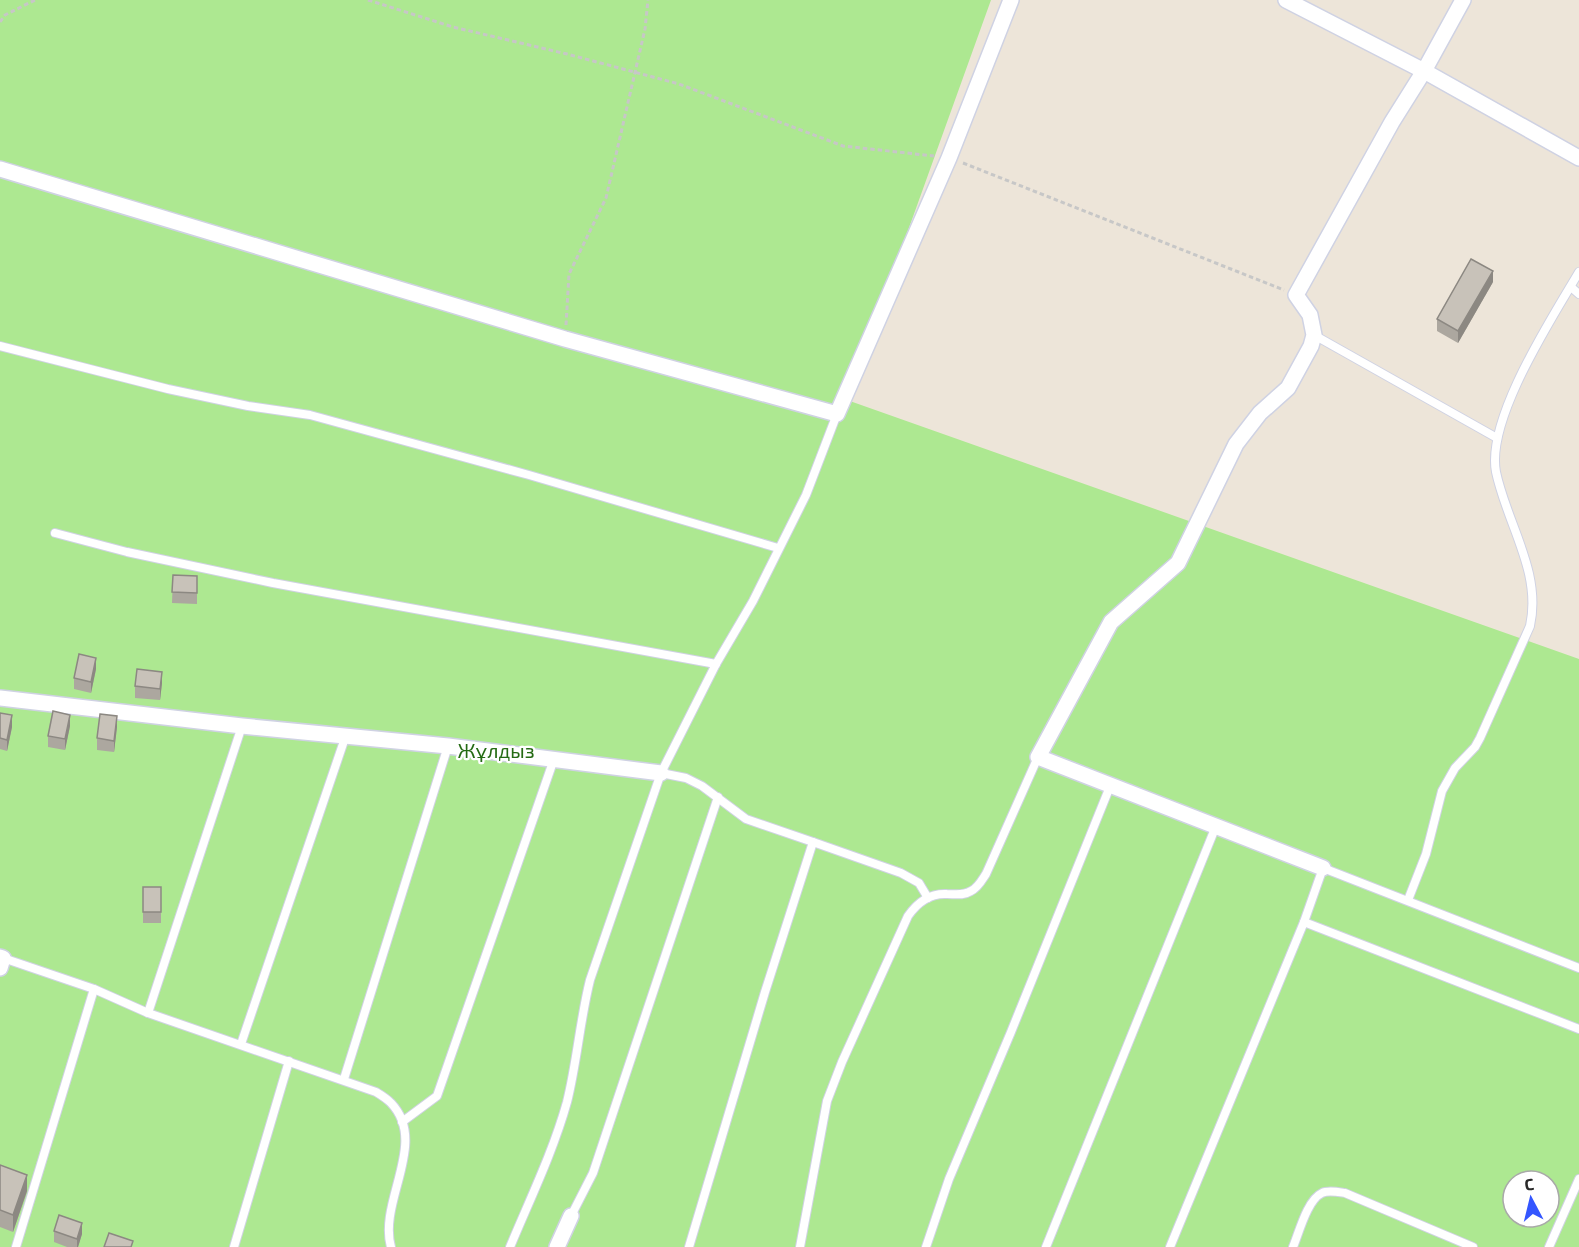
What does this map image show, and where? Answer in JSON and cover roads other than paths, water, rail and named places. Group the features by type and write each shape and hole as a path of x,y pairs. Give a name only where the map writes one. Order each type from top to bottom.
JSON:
{"street":[{"path":"0,169 565,339 837,414 949,158 1011,0"},
{"path":"1286,0 1425,71 1579,158"},
{"path":"1323,868 1038,757 1111,622 1178,563 1236,444 1260,413 1288,387 1311,346 1314,335 1310,315 1296,295 1392,122 1425,71 1463,0"},
{"path":"0,698 242,726 448,746 661,773"},
{"path":"557,1247 571,1216"}],"lane":[{"path":"1408,900 1426,854 1442,791 1455,768 1475,747 1480,738 1530,626 1533,611 1532,582 1496,471 1497,438 1520,377 1579,272"},
{"path":"1571,287 1579,294"},
{"path":"1314,335 1497,438"},
{"path":"0,346 168,389 248,406 310,415 708,526 778,548"},
{"path":"510,1247 538,1181 567,1101 582,1010 590,981 661,773 716,663 753,601 806,495 837,414"},
{"path":"55,533 127,552 273,583 716,663"},
{"path":"148,1013 242,726"},
{"path":"241,1044 346,735"},
{"path":"344,1079 448,746"},
{"path":"800,1247 827,1101 842,1062 908,916 916,905 928,898 944,893 959,895 971,892 980,883 1038,757"},
{"path":"402,1122 437,1096 554,759"},
{"path":"661,773 686,778 718,797 746,819 901,873 919,882 928,898"},
{"path":"926,1247 949,1179 1111,784"},
{"path":"571,1216 593,1173 718,797"},
{"path":"1046,1247 1216,826"},
{"path":"689,1247 765,992 813,842"},
{"path":"1170,1247 1304,922 1323,868 1579,968"},
{"path":"1304,922 1579,1029"},
{"path":"1,961 94,989 148,1013 344,1079 376,1092 392,1104 405,1131 405,1152 389,1217 388,1238 391,1247"},
{"path":"16,1247 94,989"},
{"path":"234,1247 289,1061"},
{"path":"1549,1247 1579,1179"},
{"path":"1293,1247 1313,1201 1322,1193 1334,1191 1345,1193 1473,1247"}],"park label":[{"name":"Жұлдыз","path":"496,751"}]}
